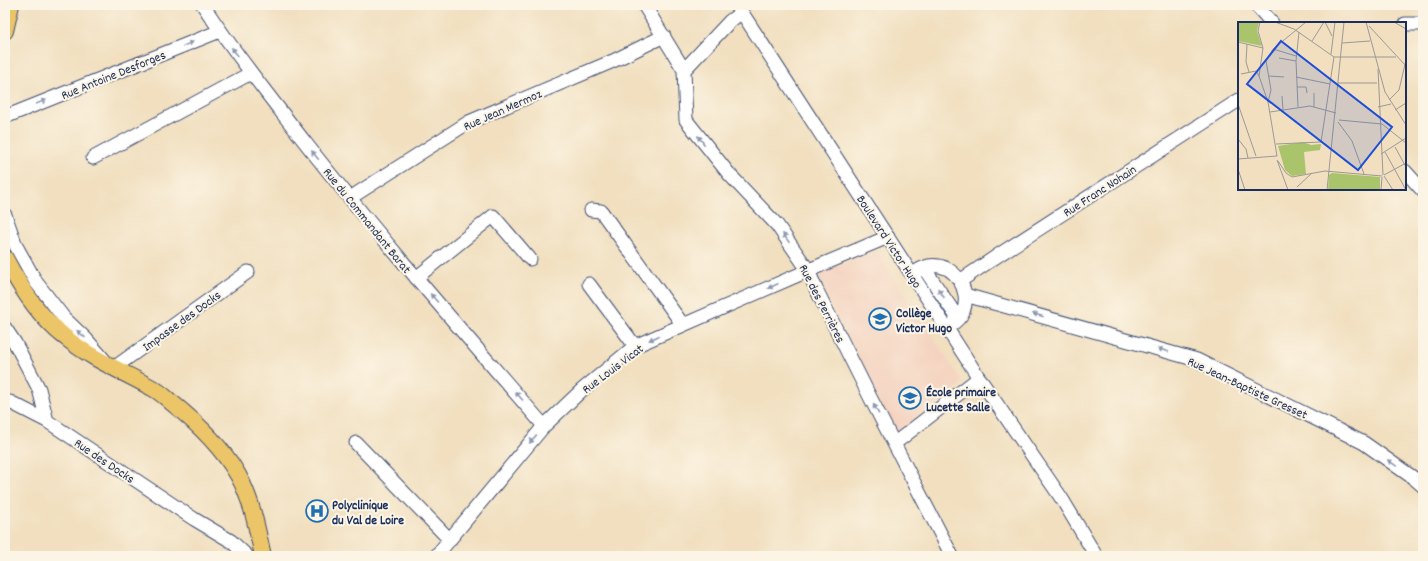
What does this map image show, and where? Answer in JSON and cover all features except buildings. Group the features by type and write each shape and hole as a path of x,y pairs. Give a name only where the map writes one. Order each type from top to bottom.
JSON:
{"main road":[{"path":"5,31 10,5"},
{"path":"5,259 26,292 56,330 80,348 156,390 200,427 226,457 239,475 252,505 263,556"}],"street":[{"name":"Rue du Commandant Barat","path":"204,5 220,31 251,73 350,198 416,278 544,426"},
{"name":"Rue des Perrières","path":"644,5 684,70 686,120 729,174 777,225 808,270 861,379 952,556"},
{"path":"1256,5 1271,22"},
{"path":"684,70 730,21 739,8"},
{"name":"Boulevard Victor Hugo","path":"739,8 912,274 952,324 978,378 1062,499 1096,556"},
{"path":"1406,24 1423,24"},
{"name":"Rue Antoine Desforges","path":"5,117 220,31"},
{"name":"Rue Jean Mermoz","path":"350,198 469,122 613,61 664,36"},
{"path":"93,158 251,73"},
{"name":"Rue Franc Nohain","path":"960,281 1013,245 1238,101"},
{"path":"1406,172 1423,191"},
{"path":"591,210 601,211 683,325"},
{"path":"5,216 16,246 36,282 64,318 111,366"},
{"path":"416,278 494,216 530,259"},
{"name":"Rue Louis Vicat","path":"436,556 544,426 582,390 635,346 808,270 888,237"},
{"path":"912,274 924,268 934,266 945,268 955,275 960,281 964,288 964,306 962,313 952,324"},
{"path":"924,268 955,314 952,324"},
{"name":"Impasse des Docks","path":"111,366 248,272"},
{"path":"589,284 635,346"},
{"name":"Rue Jean-Baptiste Gresset","path":"965,295 1196,360 1364,443 1423,486"},
{"path":"5,328 15,343 39,389 47,421"},
{"path":"895,443 978,378"},
{"name":"Rue des Docks","path":"5,401 10,402 47,421 194,519 231,541 246,556"},
{"path":"356,443 450,540"}],"shaded area":[{"name":"Collège Victor Hugo","path":"876,250 963,383 895,433 819,280 821,273 862,256 864,258"}],"place":[{"name":"Collège Victor Hugo","path":"880,319"},
{"name":"École primaire Lucette Salle","path":"910,398"},
{"name":"Polyclinique du Val de Loire","path":"317,511"}]}
